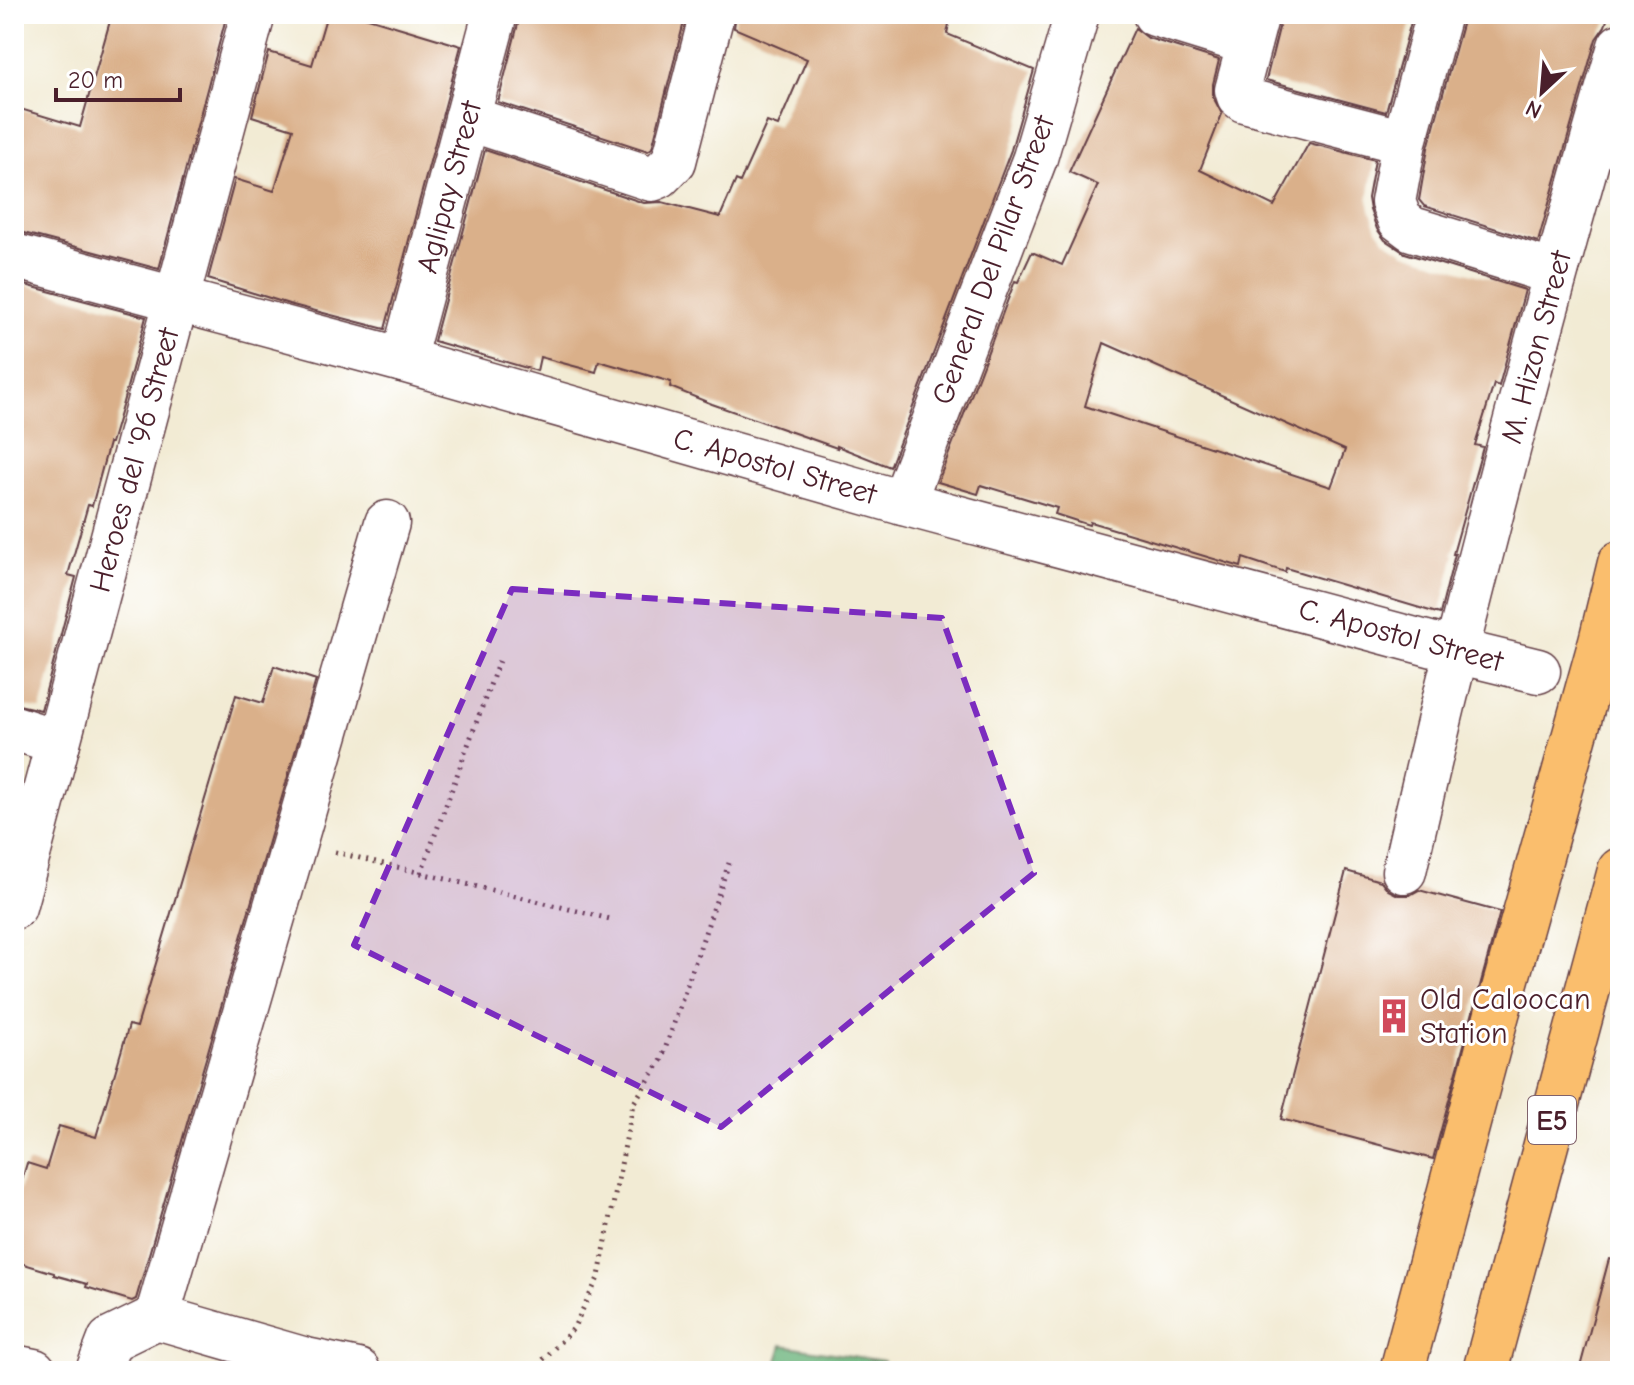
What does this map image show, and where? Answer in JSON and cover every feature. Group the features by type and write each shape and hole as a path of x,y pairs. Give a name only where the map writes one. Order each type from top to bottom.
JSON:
{"highway":[{"path":"1601,641 1620,529"},
{"path":"1402,1371 1620,563"},
{"name":"E5","path":"1485,1371 1620,870"}],"street":[{"name":"Heroes del '96 Street","path":"14,907 253,14"},
{"name":"Aglipay Street","path":"403,360 495,14"},
{"path":"467,118 652,179 674,161 712,14"},
{"name":"General Del Pilar Street","path":"903,503 1035,158 1077,14"},
{"path":"1155,14 1253,28 1237,90 1244,100 1404,142"},
{"path":"1439,14 1404,142 1393,202 1400,220 1412,229 1555,273"},
{"name":"M. Hizon Street","path":"1404,871 1456,651 1555,273 1620,46"},
{"name":"C. Apostol Street","path":"14,256 403,360 903,503 1538,671"},
{"path":"157,1317 387,523"},
{"path":"14,728 58,742"},
{"path":"98,1371 110,1340 157,1317 306,1360 358,1371"},
{"path":"14,1367 34,1371"}],"path":[{"path":"421,873 500,658"},
{"path":"295,842 614,920"},
{"path":"532,1371 573,1329 599,1276 633,1104 661,1061 729,863"}],"highlighted area":[{"path":"512,589 942,618 1034,873 721,1127 354,945"}],"green space":[{"path":"782,1345 884,1361 882,1371 774,1371"}],"building":[{"path":"112,14 227,14 159,269 14,232 14,107 80,127"},
{"path":"327,14 355,14 461,46 385,329 208,279 235,179 274,191 293,129 252,116 269,52 312,65"},
{"path":"519,14 686,14 652,148 648,151 498,102"},
{"path":"736,14 951,14 947,34 1034,70 1011,150 890,467 712,404 670,387 671,382 599,361 596,372 540,357 537,371 434,341 485,150 644,203 662,202 720,217 736,180 740,182 767,122 778,126 807,59 734,28"},
{"path":"1281,14 1413,15 1386,112 1266,80"},
{"path":"1463,14 1609,14 1596,39 1538,242 1424,206 1419,200 1428,148"},
{"path":"1135,28 1148,38 1219,60 1213,97 1222,114 1200,170 1274,206 1309,143 1375,160 1368,198 1377,229 1385,240 1405,253 1525,290 1499,386 1494,384 1475,445 1483,447 1440,614 1286,568 1285,572 1243,558 1241,567 1090,522 1089,525 1055,514 1057,508 981,485 978,494 938,482 1015,281 1018,282 1032,252 1062,265 1098,185 1069,172","holes":["1104,343 1345,450 1331,487 1085,406"]},
{"path":"14,282 146,317 92,506 88,505 68,575 76,577 41,710 14,704"},
{"path":"274,666 316,680 136,1299 132,1301 14,1261 14,1207 27,1163 46,1169 59,1126 96,1137 129,1025 137,1027 236,695 263,703"},
{"name":"Old Caloocan Station","path":"1346,871 1381,881 1388,890 1398,895 1410,895 1419,890 1500,912 1433,1159 1281,1119"},
{"path":"1609,1259 1620,1261 1620,1371 1579,1371"}],"place":[{"name":"Old Caloocan Station","path":"1394,1016"}]}
